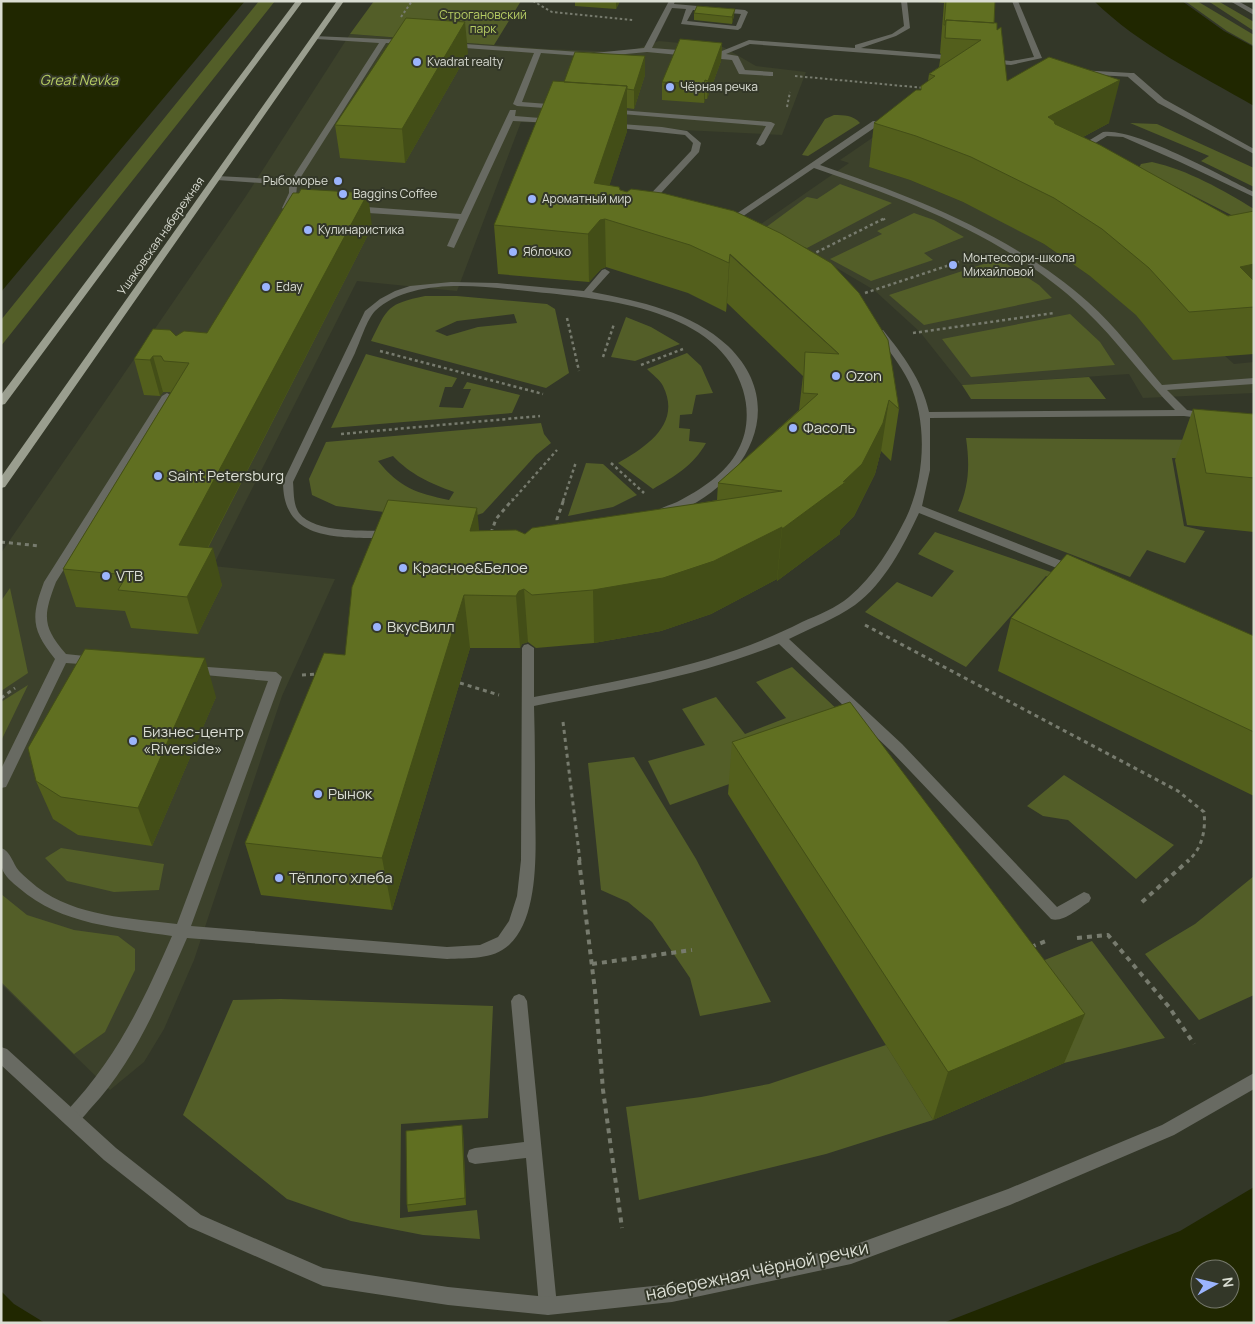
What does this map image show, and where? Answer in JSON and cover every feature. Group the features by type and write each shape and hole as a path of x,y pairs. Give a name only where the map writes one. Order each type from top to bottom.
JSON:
{"main road":[{"name":"Ушаковская набережная","path":"1,402 300,1"},
{"name":"Ушаковская набережная","path":"1,485 341,1"}],"street":[{"path":"849,50 894,36 908,27 904,1"},
{"path":"982,60 1010,62 1041,59 1015,1"},
{"path":"1233,1 1254,13"},
{"path":"647,50 671,3 692,8 745,12 738,28 684,23 692,8"},
{"path":"316,37 412,43"},
{"path":"290,208 293,183 384,41"},
{"path":"718,56 749,42 963,59"},
{"path":"440,45 594,55 647,50 718,56 735,58 742,72 770,74"},
{"path":"451,246 517,104 538,51"},
{"path":"1075,71 1131,75 1161,102 1254,152"},
{"path":"517,104 571,108"},
{"path":"599,110 771,124 760,144"},
{"path":"510,118 565,122"},
{"path":"719,229 876,122 901,128"},
{"path":"602,125 662,129 686,133 698,143 695,152 639,210"},
{"path":"1080,151 1106,134 1124,135 1184,160 1254,195"},
{"path":"813,165 920,202 960,221 1045,272 1085,304 1118,338 1158,388 1184,413"},
{"path":"217,178 293,183"},
{"path":"347,209 464,217"},
{"path":"586,294 605,272"},
{"path":"403,536 328,530 311,525 298,517 288,500 288,482 370,311 388,297 409,289 439,286 462,285 586,294 624,301 672,315 712,337 742,368 753,402 750,436 733,466 703,493 652,516"},
{"path":"528,703 653,680 712,664 782,640 853,600 890,556 917,508 924,485 926,415 919,390 901,359 874,325"},
{"path":"1158,388 1254,381"},
{"path":"110,662 62,658 43,636 39,611 50,582 167,396"},
{"path":"926,415 1184,413 1219,418"},
{"path":"917,508 1081,573"},
{"path":"782,640 897,748 1056,914 1084,898"},
{"path":"1,854 16,876 45,900 82,916 182,931 447,953 482,950 503,941 516,924 524,896 528,860 528,648"},
{"path":"1,783 62,658"},
{"path":"72,1118 96,1094 124,1054 182,931 276,677 178,668"},
{"path":"519,1001 548,1306"},
{"name":"набережная Чёрной речки","path":"1,1054 110,1154 195,1222 323,1277 448,1296 548,1306 672,1294 851,1255 1010,1197 1168,1130 1254,1080"},
{"path":"475,1156 533,1149"}],"path":[{"path":"533,1 552,12 661,22"},
{"path":"794,76 928,88"},
{"path":"805,258 892,215"},
{"path":"872,299 865,293 976,256"},
{"path":"913,333 1063,312"},
{"path":"567,316 580,371"},
{"path":"603,357 616,316"},
{"path":"906,327 918,340"},
{"path":"641,365 683,349"},
{"path":"378,350 544,394"},
{"path":"338,434 540,416"},
{"path":"489,541 496,519 557,450"},
{"path":"558,536 557,518 576,462"},
{"path":"611,463 649,498"},
{"path":"1,542 70,549"},
{"path":"862,623 1178,791 1204,812 1206,830 1194,856 1142,902"},
{"path":"276,677 321,674"},
{"path":"562,713 592,964 603,1090 622,1228"},
{"path":"1071,939 1108,935 1169,1007 1194,1044"},
{"path":"1024,951 1044,941 1053,940"},
{"path":"592,964 692,950"}],"shaded area":[{"path":"350,34 547,49 628,52 659,41 723,47 756,66 806,72 782,135 521,122 457,291 357,281 213,566 335,579 282,696 194,960 164,1029 144,1062 110,1090 1,984 1,553 246,196"},
{"name":"Монтессори-школа Михайловой","path":"875,136 869,167 910,180 963,202 1007,224 1044,244 1090,276 1225,356 1234,364 1254,362 1254,393 1143,398 1129,374 962,385 920,332 874,290 813,254 751,231 849,163 840,160"}],"green space":[{"path":"259,1 275,1 1,346 1,320"},
{"name":"Строгановский парк","path":"374,1 521,1 494,45 350,34"},
{"path":"1185,1 1197,1 1254,35 1254,46 1227,31"},
{"path":"1208,1 1218,1 1254,22 1254,31"},
{"path":"834,115 845,115 860,123 808,156 802,155 825,119"},
{"path":"1130,123 1157,124 1254,168 1254,187 1201,161 1209,156"},
{"path":"1152,162 1192,175 1230,195 1254,209 1254,220 1239,219 1139,168 1141,164"},
{"path":"840,184 892,203 807,248 761,231 807,197 817,199"},
{"path":"914,213 934,220 964,237 924,253 933,260 871,281 830,259 882,234 877,231"},
{"path":"999,259 1039,285 1052,298 924,325 889,295"},
{"path":"425,296 457,296 547,304 555,309 569,373 546,388 371,341 381,321 390,309 403,302","holes":["514,314 517,323 478,327 447,336 435,331 457,321"]},
{"path":"1070,314 1100,342 1115,365 971,377 942,339"},
{"path":"626,317 651,327 680,344 635,361 611,357"},
{"path":"687,353 701,366 713,393 696,395 692,414 680,415 679,428 690,429 689,441 706,443 689,464 676,475 653,489 618,463 650,442 664,423 668,412 668,400 663,386 647,369"},
{"path":"366,354 457,378 452,387 445,387 439,407 463,408 471,389 463,389 467,382 520,395 512,413 331,428"},
{"path":"1089,377 1106,399 971,399 962,385"},
{"path":"541,423 544,434 551,443 536,455 483,513 466,519 448,520 336,506 312,495 309,479 326,442","holes":["393,456 421,478 454,492 449,500 427,495 409,488 394,478 378,461"]},
{"path":"966,438 1225,440 1230,461 1172,458 1184,526 1205,531 1185,563 1147,550 1130,577 958,511 968,476"},
{"path":"586,463 603,464 637,495 613,507 568,516"},
{"path":"935,532 1080,582 1074,592 1046,576 966,667 865,612 897,582 932,597 954,571 918,554"},
{"path":"10,588 28,673 1,691 1,601"},
{"path":"792,667 873,743 837,746 670,805 648,761 705,745 682,709 716,697 745,734 786,718 756,682"},
{"path":"28,685 1,741 1,702"},
{"path":"634,757 696,859 771,1002 700,1016 690,978 652,922 628,902 601,890 588,763"},
{"path":"1064,775 1174,845 1136,879 1068,820 1043,816 1027,806"},
{"path":"61,848 164,864 159,890 114,892 67,881 45,858"},
{"path":"1254,876 1254,995 1199,1020 1145,954 1195,924"},
{"path":"1,894 27,915 74,930 118,936 135,949 135,970 105,1032 74,1054 1,982"},
{"path":"1092,941 1165,1038 1064,1063 1002,977"},
{"path":"281,999 493,1006 488,1118 401,1124 400,1218 477,1210 480,1239 423,1235 351,1221 287,1199 183,1115 233,1000"},
{"path":"886,1045 933,1120 826,1154 639,1200 626,1107 701,1097 769,1084"}],"water":[{"name":"Great Nevka","path":"1,1 245,1 1,292"},
{"path":"1094,1 1182,1 1224,31 1254,47 1254,106 1150,46"},
{"path":"1254,1187 1254,1323 943,1323 1180,1231"},
{"path":"1,1291 14,1304 45,1323 1,1323"}],"building":[{"path":"946,1 995,1 994,23 946,20 944,25"},
{"path":"697,6 735,9 732,17 694,13"},
{"path":"406,18 465,22 402,129 335,125"},
{"path":"946,20 997,23 997,30 1001,27 1007,81 1049,57 1120,80 1048,117 1055,124 1100,145 1228,216 1254,211 1254,264 1240,267 1254,281 1254,307 1189,312 1149,268 1102,229 1054,198 971,157 916,136 874,123 916,90 921,90 921,86 935,76 929,74 981,40 945,38"},
{"path":"680,39 722,43 708,81 705,80 704,84 662,82"},
{"path":"575,52 645,56 634,90 627,89 627,86 564,82"},
{"path":"553,81 627,86 594,183 619,187 620,190 627,192 631,189 662,193 734,211 780,233 831,263 859,293 888,340 899,409 889,400 883,423 862,464 843,482 847,481 782,529 782,527 714,561 663,578 593,590 532,595 524,589 519,591 516,596 464,595 382,858 245,843 324,653 345,655 352,587 388,500 477,508 470,531 516,530 525,534 532,528 782,491 718,483 818,394 803,393 805,352 839,354 730,254 729,263 690,245 605,219 600,220 588,234 494,225"},
{"path":"301,189 368,193 179,545 213,548 187,597 118,590 127,575 63,569 189,363 164,361 161,356 153,356 150,360 134,359 153,329 170,330 176,336 184,331 207,333 293,193 299,193"},
{"path":"1193,409 1254,414 1254,478 1206,473"},
{"path":"1067,554 1254,636 1254,732 1011,618"},
{"path":"85,649 205,658 138,808 61,797 36,781 28,748"},
{"path":"850,702 1085,1014 948,1072 732,742"},
{"path":"462,1125 465,1198 407,1205 406,1131"}],"place":[{"name":"Kvadrat realty","path":"417,62"},
{"name":"Чёрная речка","path":"670,87"},
{"name":"Рыбоморье","path":"338,181"},
{"name":"Baggins Coffee","path":"343,194"},
{"name":"Ароматный мир","path":"532,199"},
{"name":"Кулинаристика","path":"308,230"},
{"name":"Яблочко","path":"513,252"},
{"name":"Монтессори-школа Михайловой","path":"953,265"},
{"name":"Eday","path":"266,287"},
{"name":"Ozon","path":"836,376"},
{"name":"Фасоль","path":"793,428"},
{"name":"Saint Petersburg","path":"158,476"},
{"name":"Красное&Белое","path":"403,568"},
{"name":"VTB","path":"106,576"},
{"name":"ВкусВилл","path":"377,627"},
{"name":"Бизнес-центр «Riverside»","path":"133,741"},
{"name":"Рынок","path":"318,794"},
{"name":"Тёплого хлеба","path":"279,878"}]}
